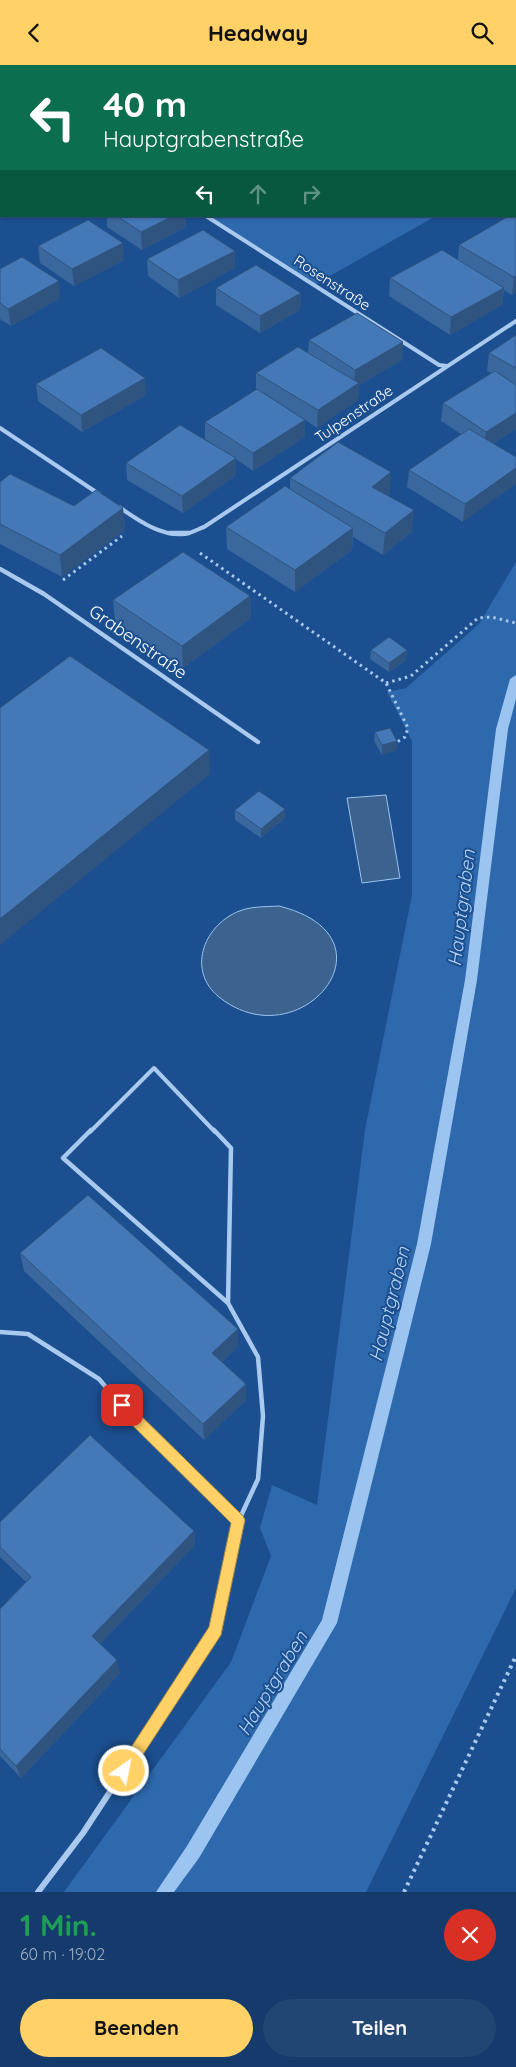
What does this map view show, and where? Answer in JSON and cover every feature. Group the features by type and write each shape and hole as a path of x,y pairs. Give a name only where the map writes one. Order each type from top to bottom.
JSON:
{"street":[{"name":"Rosenstraße","path":"208,217 440,365 447,366"},
{"name":"Tulpenstraße","path":"173,534 187,534 204,527 516,321"},
{"path":"0,428 107,500"},
{"path":"116,505 140,522 173,534"},
{"name":"Grabenstraße","path":"1,571 44,594 258,742"},
{"path":"38,1892 84,1833 216,1630 239,1520 122,1405"}],"lane":[{"path":"228,1303 231,1148 154,1068 63,1159 228,1303 258,1357 263,1416 258,1479 239,1520"},
{"path":"0,1332 28,1334 99,1379 122,1405"}],"path":[{"path":"44,594 140,522"},
{"path":"173,534 386,683 408,728 405,737 397,742"},
{"path":"386,683 411,676 478,618 485,617 516,623"},
{"path":"404,1892 516,1656"}],"shaded area":[{"path":"208,217 434,217 314,285"},
{"path":"516,562 516,1588 366,1892 64,1892 231,1662 271,1556 260,1528 272,1485 317,1505 365,1130 412,895 412,741 387,692 406,688 479,624"},
{"path":"386,795 400,878 362,883 347,798"},
{"path":"279,906 315,921 333,942 336,966 326,988 306,1005 280,1015 250,1013 219,997 209,986 204,975 202,963 203,950 215,928 237,912 258,907"}],"building":[{"path":"118,217 171,217 141,232"},
{"path":"507,217 516,217 516,276 514,277 459,245"},
{"path":"88,220 123,243 72,269 38,246"},
{"path":"203,230 235,251 178,280 147,259"},
{"path":"442,250 504,288 451,317 390,278"},
{"path":"22,257 59,281 8,309 0,303 0,269"},
{"path":"256,265 301,293 260,316 216,288"},
{"path":"357,313 403,342 355,370 309,340"},
{"path":"516,335 516,368 489,353"},
{"path":"298,347 359,383 318,410 256,373"},
{"path":"101,348 145,378 81,415 36,384"},
{"path":"495,371 516,385 516,413 486,432 443,403"},
{"path":"257,389 305,420 253,453 205,422"},
{"path":"180,425 236,458 182,496 126,463"},
{"path":"469,429 516,457 516,468 465,504 409,470"},
{"path":"338,442 391,472 372,487 414,510 385,533 290,478"},
{"path":"10,474 74,506 96,490 123,508 60,555 0,524 0,482"},
{"path":"285,486 353,528 295,570 226,527"},
{"path":"183,552 250,596 182,646 113,600"},
{"path":"389,637 407,650 389,663 371,650"},
{"path":"70,656 209,750 0,919 0,708"},
{"path":"390,728 397,741 382,745 375,732"},
{"path":"259,791 285,809 261,829 235,810"},
{"path":"88,1195 238,1329 212,1353 246,1384 203,1424 20,1253"},
{"path":"90,1435 194,1531 92,1636 117,1660 16,1766 0,1749 0,1609 31,1577 0,1547 0,1522"}],"waterway":[{"name":"Hauptgraben","path":"164,1892 193,1852 329,1623 424,1244 471,980 502,729 516,679"}],"route":[{"path":"122,1405 239,1520 216,1630 124,1771"}]}
